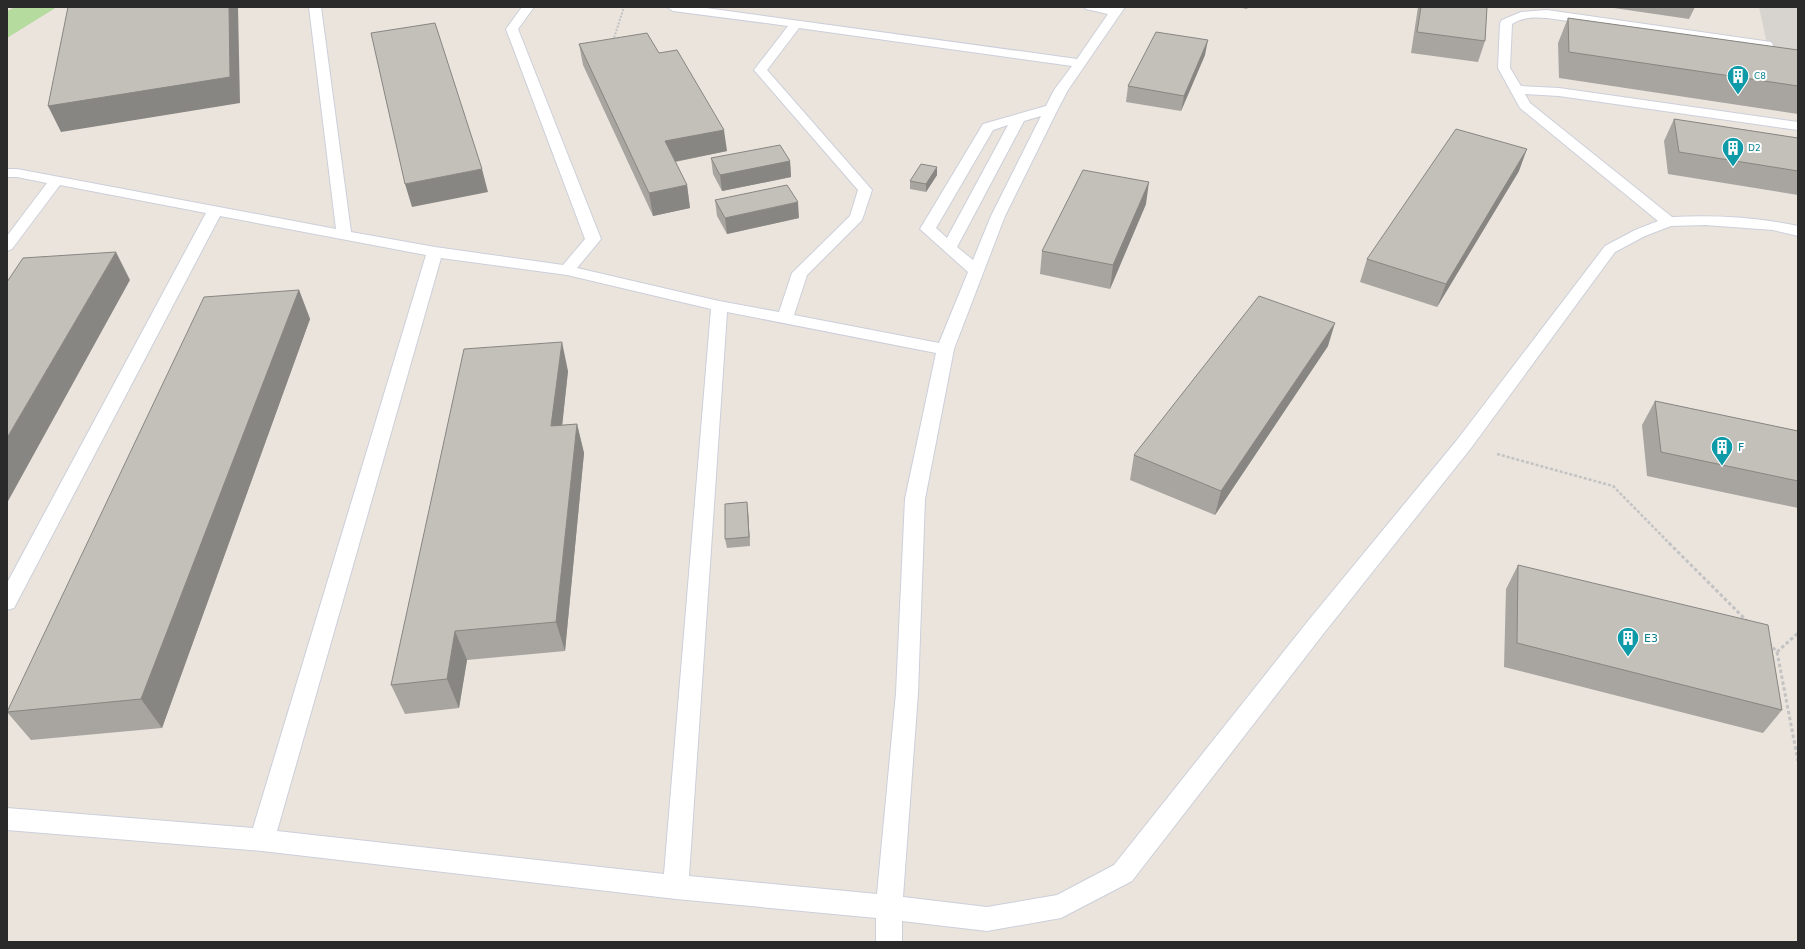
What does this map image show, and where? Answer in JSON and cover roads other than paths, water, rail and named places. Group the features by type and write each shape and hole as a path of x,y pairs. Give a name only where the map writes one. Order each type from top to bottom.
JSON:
{"lane":[{"path":"315,7 344,235"},
{"path":"528,7 512,29 593,239 567,270"},
{"path":"673,7 1080,63"},
{"path":"1090,7 1117,9"},
{"path":"889,942 889,907 907,693 915,499 945,349 998,216 1051,109 1061,90 1117,9"},
{"path":"1669,222 1525,105 1504,68 1506,23 1515,16 1525,13 1547,14 1767,45"},
{"path":"785,318 800,273 856,217 865,190 760,70 796,24"},
{"path":"1516,90 1559,92 1798,126"},
{"path":"976,271 928,229 988,127 1051,109"},
{"path":"949,248 1018,118"},
{"path":"7,173 17,173 435,252 567,270 719,306 945,349"},
{"path":"7,246 56,181"},
{"path":"7,602 215,211"},
{"path":"7,819 262,840 676,887 889,907 987,919 1061,906 1123,873 1316,627 1464,444 1610,249 1640,233 1669,222 1705,220 1773,225 1798,230"},
{"path":"262,840 435,252"},
{"path":"676,887 719,306"}],"place":[{"name":"C8","path":"1738,96"},
{"name":"D2","path":"1733,168"},
{"name":"F","path":"1722,466"},
{"name":"E3","path":"1628,658"}]}
